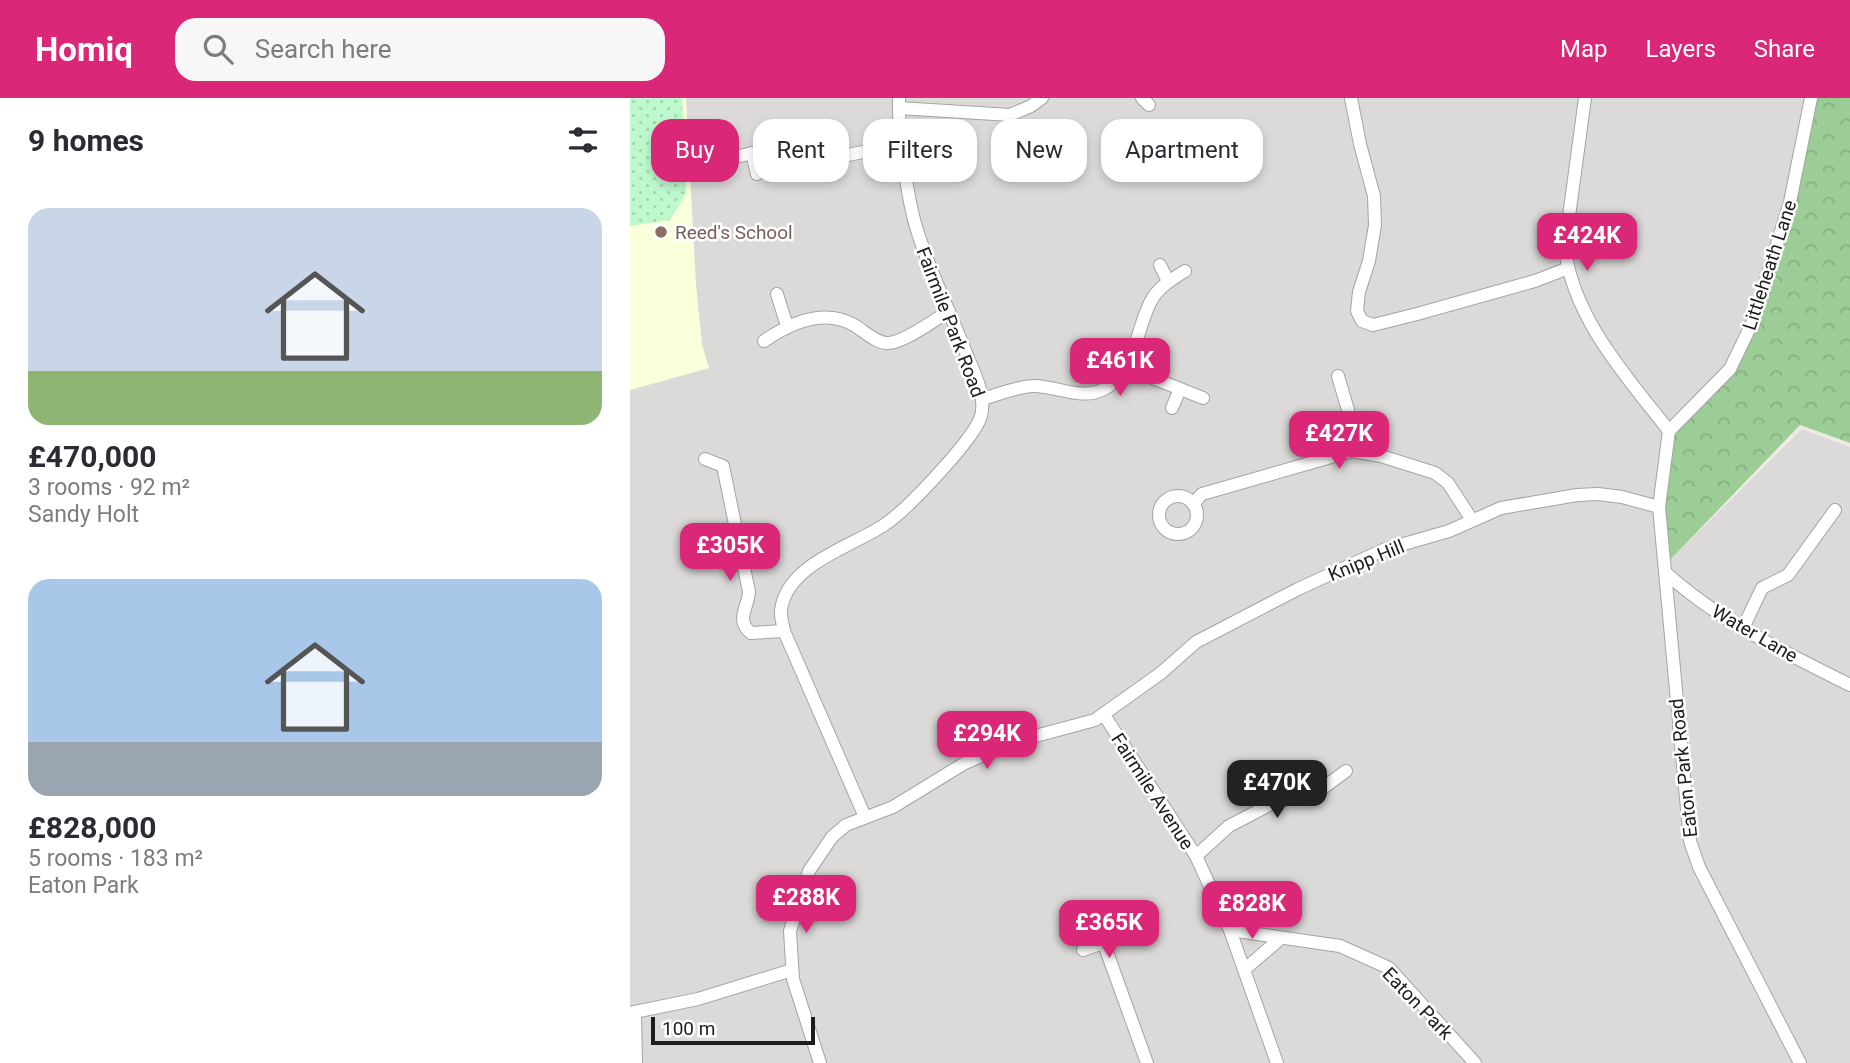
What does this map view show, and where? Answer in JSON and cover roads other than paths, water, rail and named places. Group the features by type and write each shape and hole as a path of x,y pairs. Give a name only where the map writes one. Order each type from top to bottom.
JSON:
{"street":[{"path":"899,103 1010,115 1042,98"},
{"path":"1351,98 1374,196 1375,225 1357,311 1362,321 1373,325 1417,314 1535,281 1566,269"},
{"path":"1585,98 1564,246 1566,269 1605,349 1669,430 1659,508 1665,573"},
{"name":"Littleheath Lane","path":"1669,430 1730,369 1754,319 1790,202 1811,98"},
{"path":"739,156 788,145 801,146 825,156 838,157 863,152"},
{"path":"752,153 753,157"},
{"name":"Fairmile Park Road","path":"865,817 784,631 780,612 785,595 794,581 819,561 885,525 919,494 978,424 983,410 975,376 928,263 916,226 909,182"},
{"path":"1160,265 1168,281"},
{"path":"982,400 1032,386 1085,394 1102,390 1120,377 1150,301 1168,281 1185,271"},
{"path":"777,294 787,326"},
{"path":"764,341 787,326 805,320 831,317 851,323 878,341 888,344 950,312"},
{"path":"1125,367 1203,398"},
{"path":"1338,376 1348,410 1352,451"},
{"path":"1172,408 1180,389"},
{"path":"1193,504 1202,494 1352,451 1381,456 1435,473 1448,483 1472,520"},
{"path":"705,458 723,466 749,592 743,621 751,633 784,631"},
{"name":"Knipp Hill","path":"820,1063 792,970 790,931 809,871 832,837 846,825 893,807 965,763 1001,747 1104,715 1161,673 1196,642 1383,550 1449,531 1501,509 1577,495 1622,497 1659,508"},
{"path":"1743,628 1762,588 1788,575 1835,510"},
{"name":"Water Lane","path":"1665,573 1689,594 1743,628 1850,685"},
{"name":"Eaton Park Road","path":"1665,573 1690,841 1699,867 1800,1063"},
{"name":"Fairmile Avenue","path":"1104,715 1196,856 1230,930 1278,1063"},
{"path":"1196,856 1229,826 1273,803 1322,788 1346,771"},
{"name":"Eaton Park","path":"1230,930 1340,946 1389,968 1475,1063"},
{"path":"1083,950 1123,936"},
{"path":"1245,969 1281,937"},
{"path":"1104,944 1147,1063"},
{"path":"636,1063 632,1013 698,999 792,970"}],"place":[{"name":"Reed's School","path":"661,232"}]}
